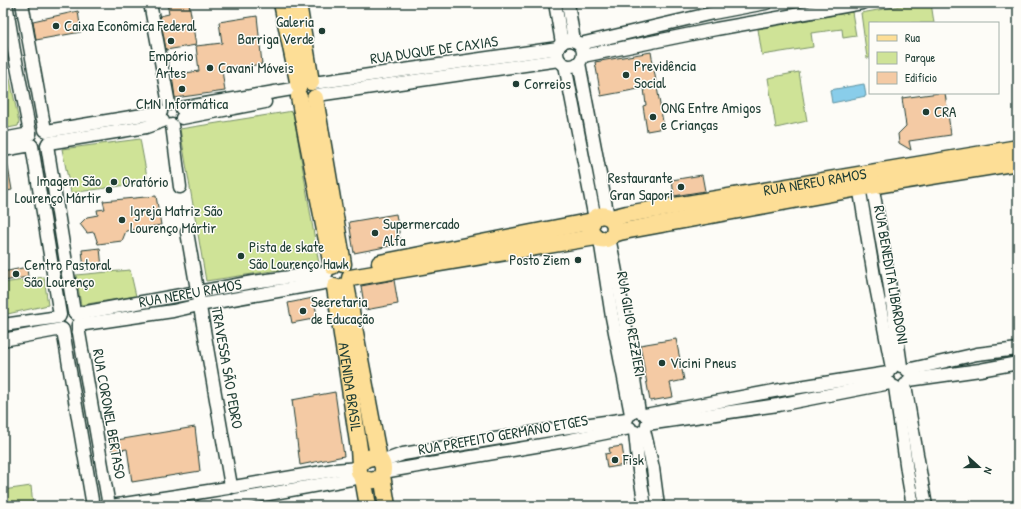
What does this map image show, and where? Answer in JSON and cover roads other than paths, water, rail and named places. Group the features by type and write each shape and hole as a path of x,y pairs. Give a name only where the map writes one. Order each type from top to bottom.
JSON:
{"main road":[{"name":"AVENIDA BRASIL","path":"282,3 306,90"},
{"name":"AVENIDA BRASIL","path":"298,3 306,90 339,275 381,467 387,506"},
{"name":"RUA NEREU RAMOS","path":"339,275 604,237 629,230 1018,148"},
{"name":"RUA NEREU RAMOS","path":"339,275 627,214 865,181 1018,162"},
{"path":"602,219 614,222 615,226 604,237 593,234 591,230 591,225 602,219"},
{"name":"AVENIDA BRASIL","path":"339,275 361,472 368,506"},
{"path":"369,457 372,457 381,467 378,479 373,481 368,481 361,472 363,461 369,457"}],"street":[{"name":"RUA CORONEL BERTASO","path":"6,3 31,139 93,506"},
{"name":"RUA CORONEL BERTASO","path":"22,3 47,137 93,418 110,506"},
{"path":"150,3 171,115 180,187"},
{"path":"555,3 570,53 602,219"},
{"path":"568,3 570,53"},
{"name":"RUA DUQUE DE CAXIAS","path":"570,53 713,13 766,3"},
{"name":"RUA DUQUE DE CAXIAS","path":"47,137 306,90 570,53 716,29 807,8 862,3"},
{"path":"713,13 716,29"},
{"path":"37,128 40,128 47,137 42,148 40,149 34,148 31,139 32,131 37,128"},
{"path":"3,139 31,139"},
{"path":"3,150 31,139"},
{"name":"RUA BENEDITA LIBARDONI","path":"865,181 889,281 907,471 914,506"},
{"name":"RUA BENEDITA LIBARDONI","path":"865,181 875,282 920,469 926,506"},
{"name":"TRAVESSA SÃO PEDRO","path":"187,232 231,487 239,490 240,492 238,498 234,502"},
{"name":"RUA GILIO REZZIERI","path":"604,237 612,317 637,422 652,468 658,506"},
{"name":"RUA NEREU RAMOS","path":"77,320 197,291 253,282 339,275"},
{"name":"RUA NEREU RAMOS","path":"77,320 173,311 254,296 339,275"},
{"path":"875,282 889,281"},
{"path":"253,282 254,296"},
{"path":"3,325 61,323 70,332 76,329 77,320 68,311 65,312 61,323"},
{"path":"3,340 61,323"},
{"name":"RUA PREFEITO GERMANO ETGES","path":"381,467 403,454 562,428 637,422 778,406 898,377 976,354 1018,349"},
{"path":"976,354 980,370"},
{"name":"RUA PREFEITO GERMANO ETGES","path":"381,467 565,441 637,422 774,390 980,370 1018,363"},
{"path":"774,390 778,406"},
{"path":"78,420 93,418"},
{"name":"RUA GILIO REZZIERI","path":"637,422 639,471 646,506"},
{"path":"562,428 565,441"},
{"path":"639,471 652,468"},
{"path":"110,506 334,470 361,472"},
{"path":"202,506 234,502 361,472"}],"water":[{"path":"864,84 866,96 832,103 830,90"}],"place":[{"name":"Caixa Econômica Federal","path":"56,26"},
{"name":"Galeria Barriga Verde","path":"322,31"},
{"name":"Empório Artes","path":"171,41"},
{"name":"Cavani Móveis","path":"210,68"},
{"name":"Previdência Social","path":"626,75"},
{"name":"Correios","path":"516,84"},
{"name":"CMN Informática","path":"182,89"},
{"name":"CRA","path":"926,112"},
{"name":"ONG Entre Amigos e Crianças","path":"653,117"},
{"name":"Oratório","path":"114,182"},
{"name":"Restaurante Gran Sapori","path":"681,187"},
{"name":"Imagem São Lourenço Mártir","path":"109,190"},
{"name":"Igreja Matriz São Lourenço Mártir","path":"122,220"},
{"name":"Supermercado Alfa","path":"375,233"},
{"name":"Pista de skate São Lourenço Hawk","path":"241,256"},
{"name":"Posto Ziem","path":"578,260"},
{"name":"Centro Pastoral São Lourenço","path":"16,274"},
{"name":"Secretaria de Educação","path":"303,311"},
{"name":"Vicini Pneus","path":"662,363"},
{"name":"Fisk","path":"615,460"}]}
